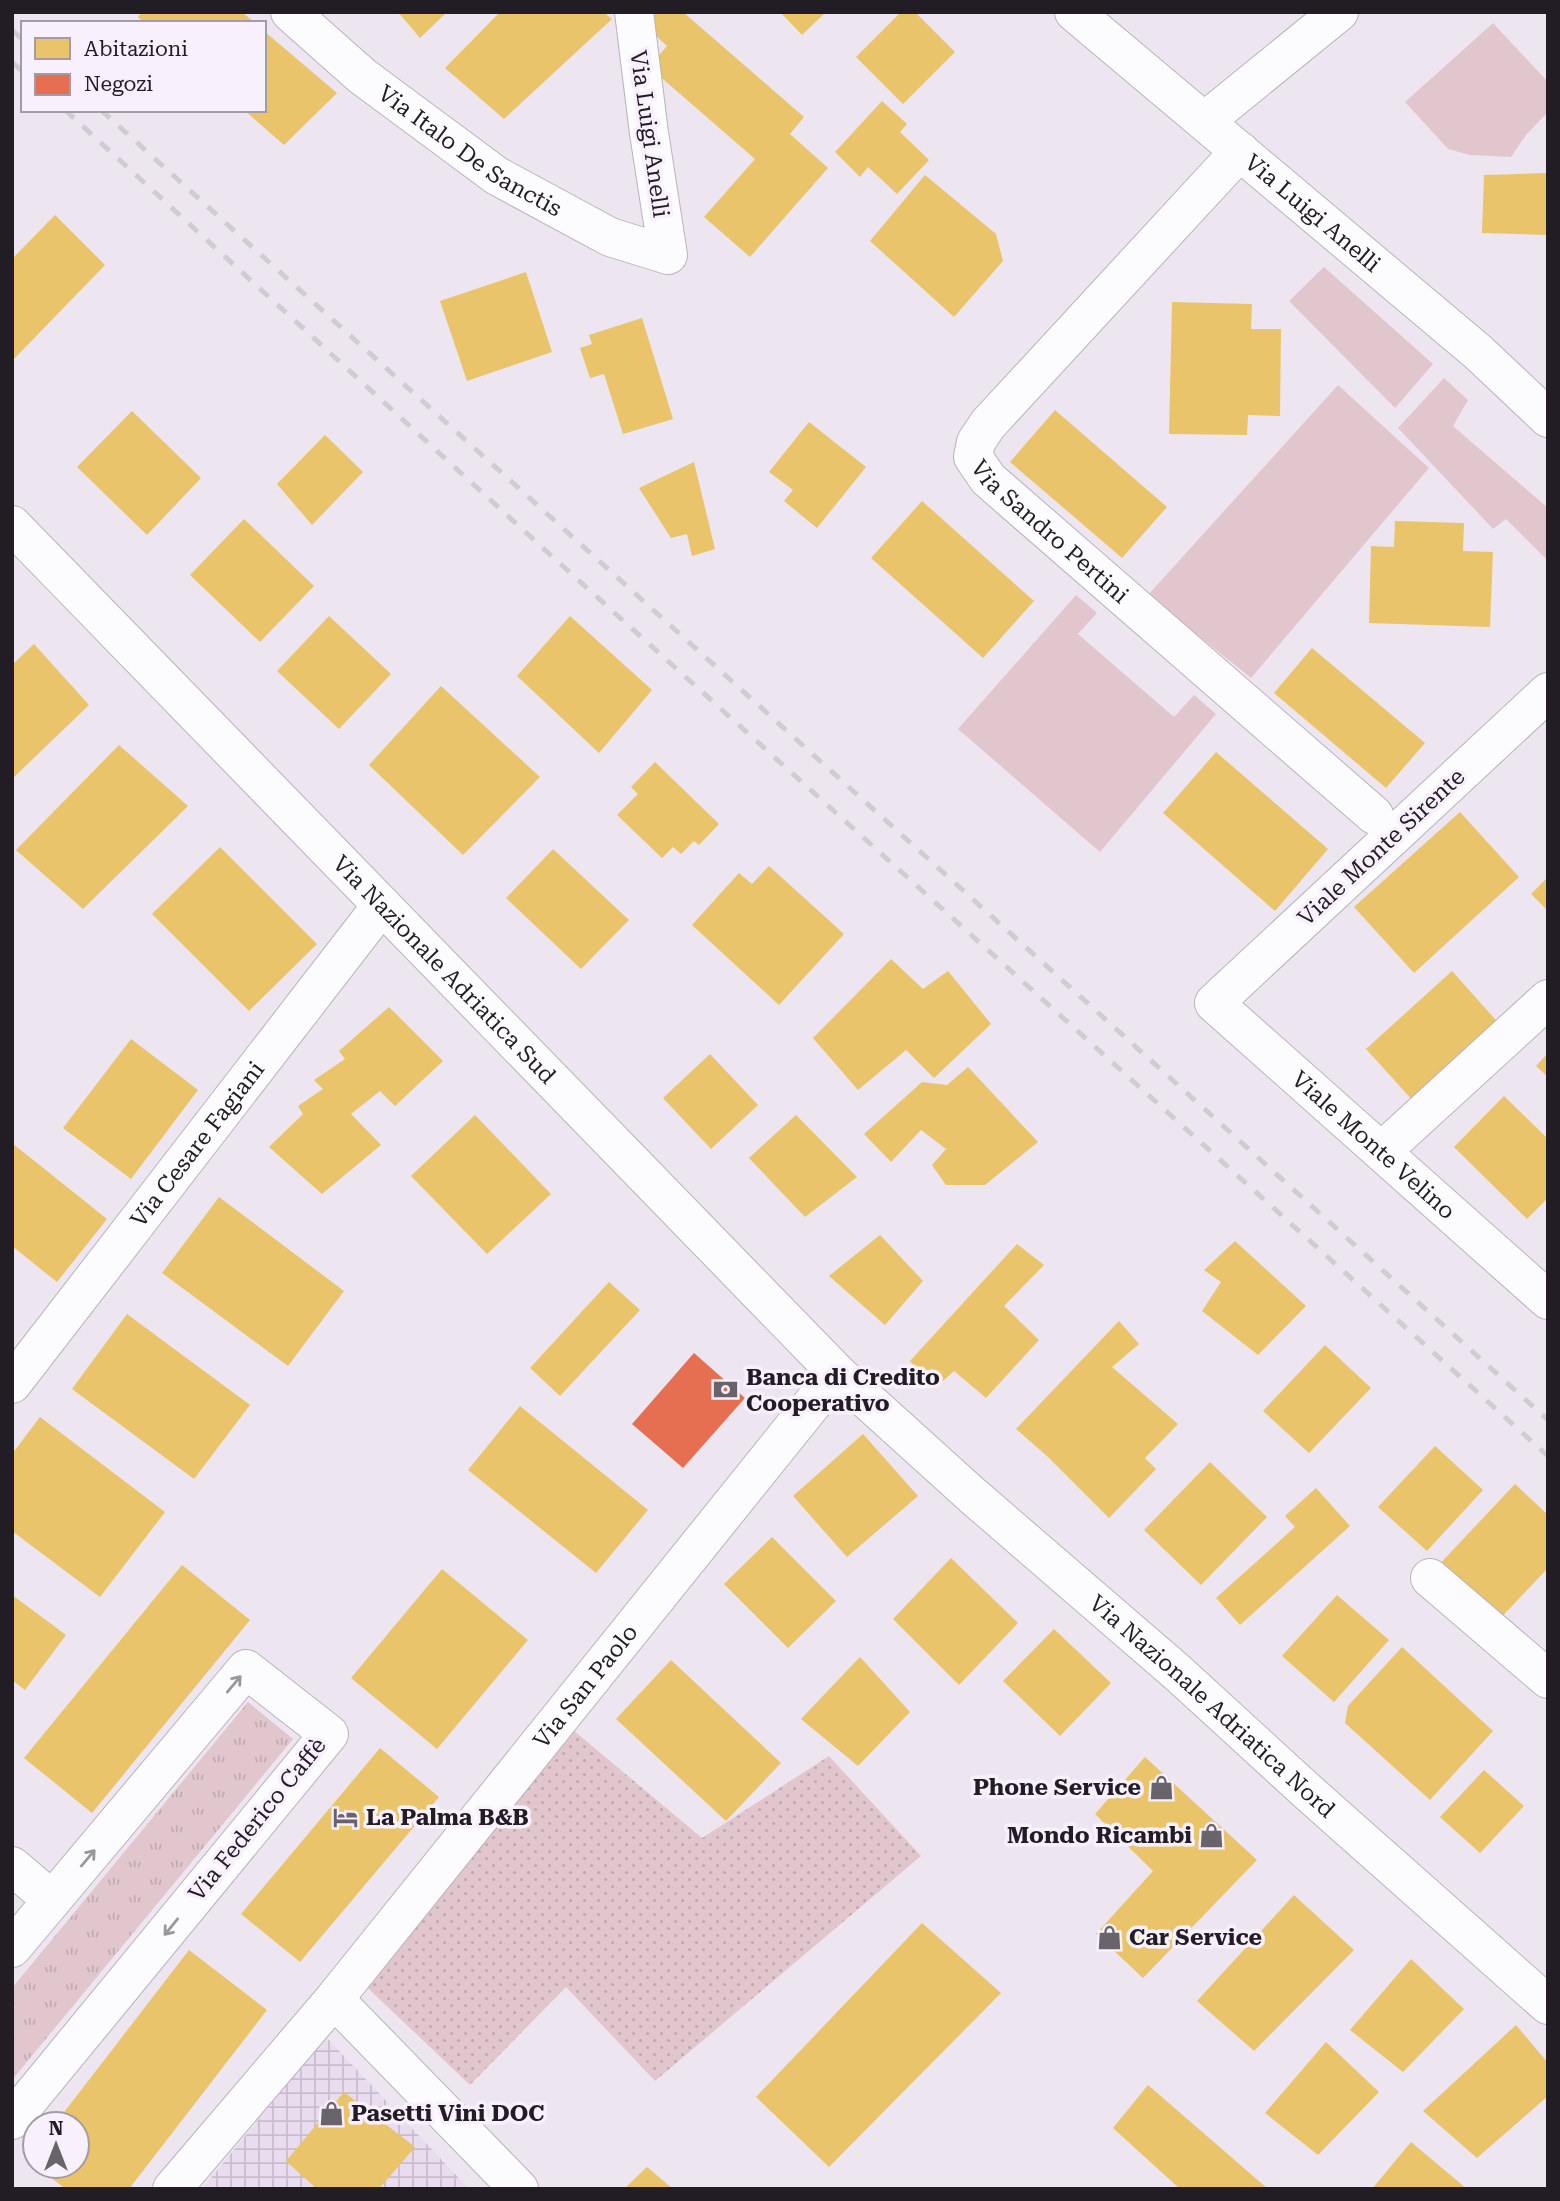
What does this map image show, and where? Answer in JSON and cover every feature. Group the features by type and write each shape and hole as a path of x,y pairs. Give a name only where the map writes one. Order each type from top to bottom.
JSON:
{"street":[{"name":"Via Italo De Sanctis","path":"290,12 362,76 497,176 610,237 668,255"},
{"name":"Via Luigi Anelli","path":"634,12 668,255"},
{"name":"Via Luigi Anelli","path":"1074,12 1478,352 1548,418"},
{"path":"1205,121 1339,12"},
{"name":"Via Sandro Pertini","path":"1240,151 988,424 976,442 973,457 988,479 1374,815"},
{"name":"Via Nazionale Adriatica Sud","path":"12,525 836,1373 876,1411"},
{"name":"Viale Monte Sirente","path":"1214,1003 1548,692"},
{"name":"Via Cesare Fagiani","path":"12,1384 382,905"},
{"path":"1382,1152 1548,999"},
{"name":"Viale Monte Velino","path":"1214,1003 1382,1152 1543,1287"},
{"name":"Via San Paolo","path":"172,2189 334,2000 836,1373"},
{"name":"Via Nazionale Adriatica Nord","path":"876,1411 1178,1673 1298,1784 1548,2005"},
{"path":"1430,1577 1548,1679"},
{"name":"Via Federico Caffè","path":"12,1948 246,1669 329,1734 12,2120"},
{"path":"12,1866 52,1900"},
{"path":"334,2000 519,2189"}],"shaded area":[{"name":"Pasetti Vini DOC","path":"326,2037 469,2189 202,2189"}],"green space":[{"path":"1493,23 1548,82 1548,112 1526,135 1511,157 1470,155 1448,149 1405,102"},
{"path":"1324,267 1433,364 1395,408 1289,301"},
{"path":"1444,378 1468,400 1453,426 1548,508 1548,561 1506,519 1493,529 1398,428"},
{"path":"1338,385 1429,468 1251,678 1148,595"},
{"path":"1076,595 1097,613 1078,634 1174,717 1194,695 1216,714 1100,852 958,729"},
{"path":"248,1702 293,1739 12,2080 12,1988"},
{"path":"567,1725 702,1838 829,1756 921,1856 655,2081 566,1987 470,2085 356,1977"}],"building: Abitazioni":[{"path":"142,12 242,12 253,21 142,21 138,17"},
{"path":"398,12 447,12 420,38"},
{"path":"500,12 603,12 612,19 504,119 445,68"},
{"path":"657,12 683,12 804,117 790,134 828,168 750,257 704,217 755,159 649,67 667,46 645,26"},
{"path":"780,12 826,12 802,35"},
{"path":"901,12 915,12 955,52 903,104 856,57"},
{"path":"266,33 337,93 284,145 246,112 266,112"},
{"path":"882,101 907,124 900,132 929,160 897,194 868,167 860,177 835,152"},
{"path":"1548,173 1548,235 1482,233 1484,175"},
{"path":"925,175 996,234 1003,261 954,317 870,241"},
{"path":"55,215 105,265 12,361 12,259"},
{"path":"526,272 552,352 467,381 440,301"},
{"path":"1172,302 1252,304 1251,329 1281,329 1280,416 1248,415 1247,435 1169,434"},
{"path":"642,318 673,419 623,434 604,374 590,378 580,348 592,344 589,335"},
{"path":"1055,410 1167,507 1122,558 1010,462"},
{"path":"132,411 201,478 147,535 77,467"},
{"path":"809,422 866,467 817,528 784,501 793,490 769,472"},
{"path":"325,435 363,472 312,525 277,484"},
{"path":"694,462 715,549 692,556 687,534 671,538 639,488"},
{"path":"922,501 1034,601 983,658 871,558"},
{"path":"244,519 314,586 260,642 190,575"},
{"path":"1395,521 1464,523 1463,551 1493,552 1490,627 1369,623 1371,546 1394,547"},
{"path":"329,616 391,674 339,729 277,671"},
{"path":"570,616 652,690 599,753 517,676"},
{"path":"34,644 89,705 12,779 12,665"},
{"path":"1312,648 1425,743 1386,788 1274,693"},
{"path":"441,686 540,777 463,855 369,765"},
{"path":"119,745 188,806 83,909 16,850"},
{"path":"1216,752 1328,849 1275,911 1163,813"},
{"path":"655,762 719,824 699,845 694,841 681,854 673,847 662,858 617,815 638,794 631,787"},
{"path":"1460,812 1519,877 1414,973 1354,907"},
{"path":"220,847 317,944 249,1011 152,914"},
{"path":"553,849 629,920 581,969 506,898"},
{"path":"769,866 844,934 779,1005 692,925 739,873 752,884"},
{"path":"1548,877 1548,911 1531,894"},
{"path":"891,959 923,989 948,971 991,1024 934,1078 906,1050 858,1090 813,1038"},
{"path":"1452,971 1502,1027 1416,1104 1366,1049"},
{"path":"389,1007 443,1061 395,1106 380,1091 351,1114 381,1145 322,1194 269,1147 303,1114 298,1106 323,1089 314,1080 345,1059 339,1051"},
{"path":"131,1039 198,1090 131,1179 63,1128"},
{"path":"1548,1053 1548,1077 1536,1066"},
{"path":"710,1054 758,1105 711,1149 663,1098"},
{"path":"968,1067 1038,1142 985,1185 946,1185 932,1165 946,1149 921,1130 891,1162 864,1134 922,1082 947,1085"},
{"path":"1504,1096 1548,1139 1548,1198 1527,1219 1454,1147"},
{"path":"475,1115 551,1194 487,1254 411,1176"},
{"path":"796,1115 857,1177 805,1217 749,1158"},
{"path":"12,1143 107,1219 57,1282 12,1246"},
{"path":"219,1197 344,1291 288,1366 162,1273"},
{"path":"880,1235 923,1281 885,1325 829,1276"},
{"path":"1235,1241 1306,1306 1258,1355 1202,1311 1221,1282 1204,1270"},
{"path":"1017,1244 1044,1265 1004,1306 1039,1340 986,1398 954,1371 934,1389 910,1361"},
{"path":"609,1282 640,1310 560,1396 530,1368"},
{"path":"127,1314 250,1405 194,1479 72,1389"},
{"path":"1119,1321 1139,1344 1112,1367 1178,1424 1145,1458 1156,1469 1109,1518 1016,1429"},
{"path":"1325,1345 1371,1388 1309,1453 1263,1411"},
{"path":"520,1406 648,1510 596,1573 468,1470"},
{"path":"40,1417 165,1512 100,1597 12,1531 12,1454"},
{"path":"863,1434 918,1496 847,1557 793,1496"},
{"path":"1435,1446 1483,1490 1427,1551 1378,1507"},
{"path":"1210,1462 1267,1517 1201,1585 1144,1530"},
{"path":"1515,1484 1548,1515 1548,1568 1494,1625 1435,1569"},
{"path":"1316,1488 1350,1526 1240,1625 1216,1598 1295,1527 1285,1516"},
{"path":"772,1537 836,1601 788,1648 724,1584"},
{"path":"951,1558 1018,1623 959,1685 893,1619"},
{"path":"182,1565 250,1620 92,1813 24,1758"},
{"path":"442,1569 528,1640 437,1749 351,1678"},
{"path":"12,1595 66,1635 25,1690 12,1680"},
{"path":"1337,1595 1389,1640 1334,1702 1282,1656"},
{"path":"1054,1629 1111,1683 1060,1736 1003,1681"},
{"path":"1402,1647 1493,1731 1430,1800 1345,1723 1348,1706"},
{"path":"860,1657 910,1712 858,1766 801,1719"},
{"path":"671,1660 781,1763 726,1821 616,1719"},
{"path":"380,1748 439,1797 300,1962 241,1914"},
{"path":"1145,1757 1257,1860 1143,1978 1096,1934 1153,1871 1095,1814"},
{"path":"1484,1770 1524,1806 1480,1853 1440,1817"},
{"path":"1294,1895 1354,1950 1254,2051 1197,2001"},
{"path":"922,1923 1001,1993 829,2167 756,2097"},
{"path":"189,1950 267,2010 129,2189 66,2189 54,2180 91,2180 91,2110 66,2110"},
{"path":"1411,1959 1464,2009 1403,2072 1350,2030"},
{"path":"1516,2025 1548,2063 1548,2096 1477,2158 1423,2111"},
{"path":"1326,2042 1379,2092 1318,2155 1265,2113"},
{"path":"1148,2085 1268,2189 1180,2189 1113,2128"},
{"path":"344,2092 415,2147 379,2189 317,2189 286,2161"},
{"path":"1411,2142 1467,2189 1372,2189"},
{"path":"647,2167 673,2189 624,2189"}],"building: Negozi":[{"path":"694,1353 745,1398 683,1468 632,1424"}],"railway":[{"path":"12,30 21,38"},
{"path":"12,62 21,70"},
{"path":"67,112 545,550 1548,1456"},
{"path":"103,112 1548,1420"}],"place":[{"name":"Banca di Credito Cooperativo","path":"726,1390"},
{"name":"Phone Service","path":"1161,1787"},
{"name":"La Palma B&B","path":"346,1817"},
{"name":"Mondo Ricambi","path":"1212,1835"},
{"name":"Car Service","path":"1109,1937"},
{"name":"Pasetti Vini DOC","path":"331,2113"}]}
